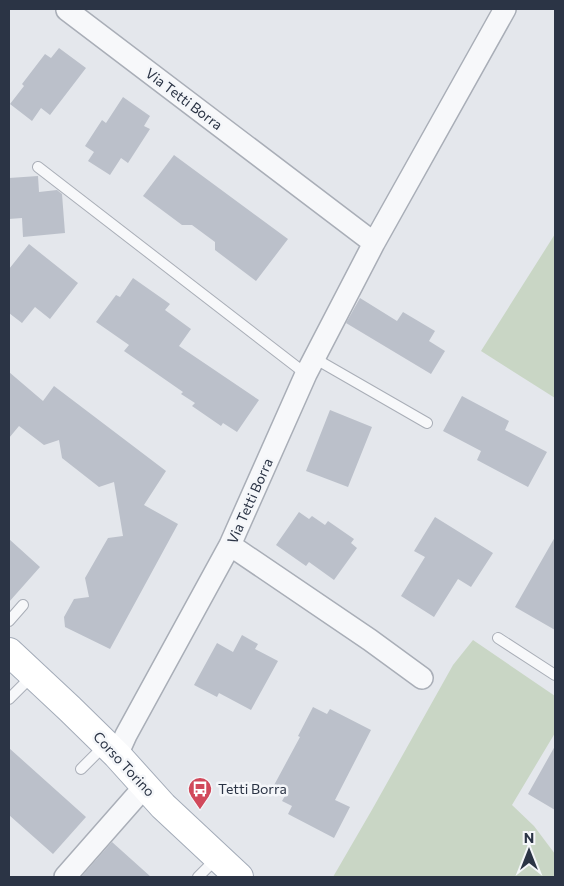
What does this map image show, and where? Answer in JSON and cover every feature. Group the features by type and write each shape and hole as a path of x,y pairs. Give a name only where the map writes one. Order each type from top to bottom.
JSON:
{"main road":[{"name":"Corso Torino","path":"9,652 70,709 163,806 239,877"}],"street":[{"name":"Via Tetti Borra","path":"111,750 230,545 310,366 374,243 505,9"},
{"name":"Via Tetti Borra","path":"67,10 374,243"},
{"path":"230,545 370,640 422,678"},
{"path":"65,877 115,829 145,786"}],"lane":[{"path":"38,167 310,366 427,423"},
{"path":"9,621 23,604"},
{"path":"498,638 555,675"},
{"path":"9,699 33,675"},
{"path":"81,769 111,750"},
{"path":"198,877 218,858"}],"green space":[{"path":"555,234 555,398 481,351"},
{"path":"473,640 555,696 555,733 512,805 534,826 555,854 555,877 333,877 453,665"}],"building":[{"path":"59,48 86,68 50,115 41,108 32,121 10,104 24,86 22,84 45,54 51,58"},
{"path":"123,97 150,116 144,126 150,129 128,163 121,158 110,175 88,161 94,152 85,146 102,120 106,123"},
{"path":"174,155 288,239 256,281 215,250 215,242 192,225 182,225 143,196"},
{"path":"38,176 39,192 57,190 62,194 65,233 23,237 22,218 9,219 9,178"},
{"path":"29,244 78,283 50,319 35,307 22,323 9,313 9,269"},
{"path":"133,278 170,304 165,310 191,329 179,346 259,400 237,432 223,423 221,426 192,406 195,403 181,394 183,392 124,351 129,345 96,322 116,295 120,297"},
{"path":"360,298 397,321 403,312 435,331 429,341 445,351 431,374 346,323"},
{"path":"9,372 43,401 54,386 166,471 144,505 178,524 110,649 65,627 64,617 74,599 89,597 85,578 108,538 123,536 114,482 99,487 62,458 59,440 44,445 19,426 9,438"},
{"path":"462,396 509,421 505,430 547,452 528,487 477,460 481,451 443,431"},
{"path":"330,410 372,427 348,487 306,471"},
{"path":"299,512 309,519 312,516 325,525 328,521 354,539 351,543 357,548 334,580 309,562 306,566 276,545"},
{"path":"435,517 493,553 471,587 458,579 434,617 401,596 425,557 414,551"},
{"path":"555,537 555,630 515,607"},
{"path":"9,539 40,567 9,602"},
{"path":"242,635 258,644 255,649 278,661 251,710 219,693 217,697 194,685 217,643 233,652"},
{"path":"313,707 327,714 330,709 371,730 335,800 350,807 334,838 288,814 292,806 282,801 285,796 272,789 300,737 298,736"},
{"path":"555,746 555,810 528,794"},
{"path":"9,748 86,817 53,854 9,815"},
{"path":"112,842 151,877 81,877"}],"place":[{"name":"Tetti Borra","path":"200,810"}]}
